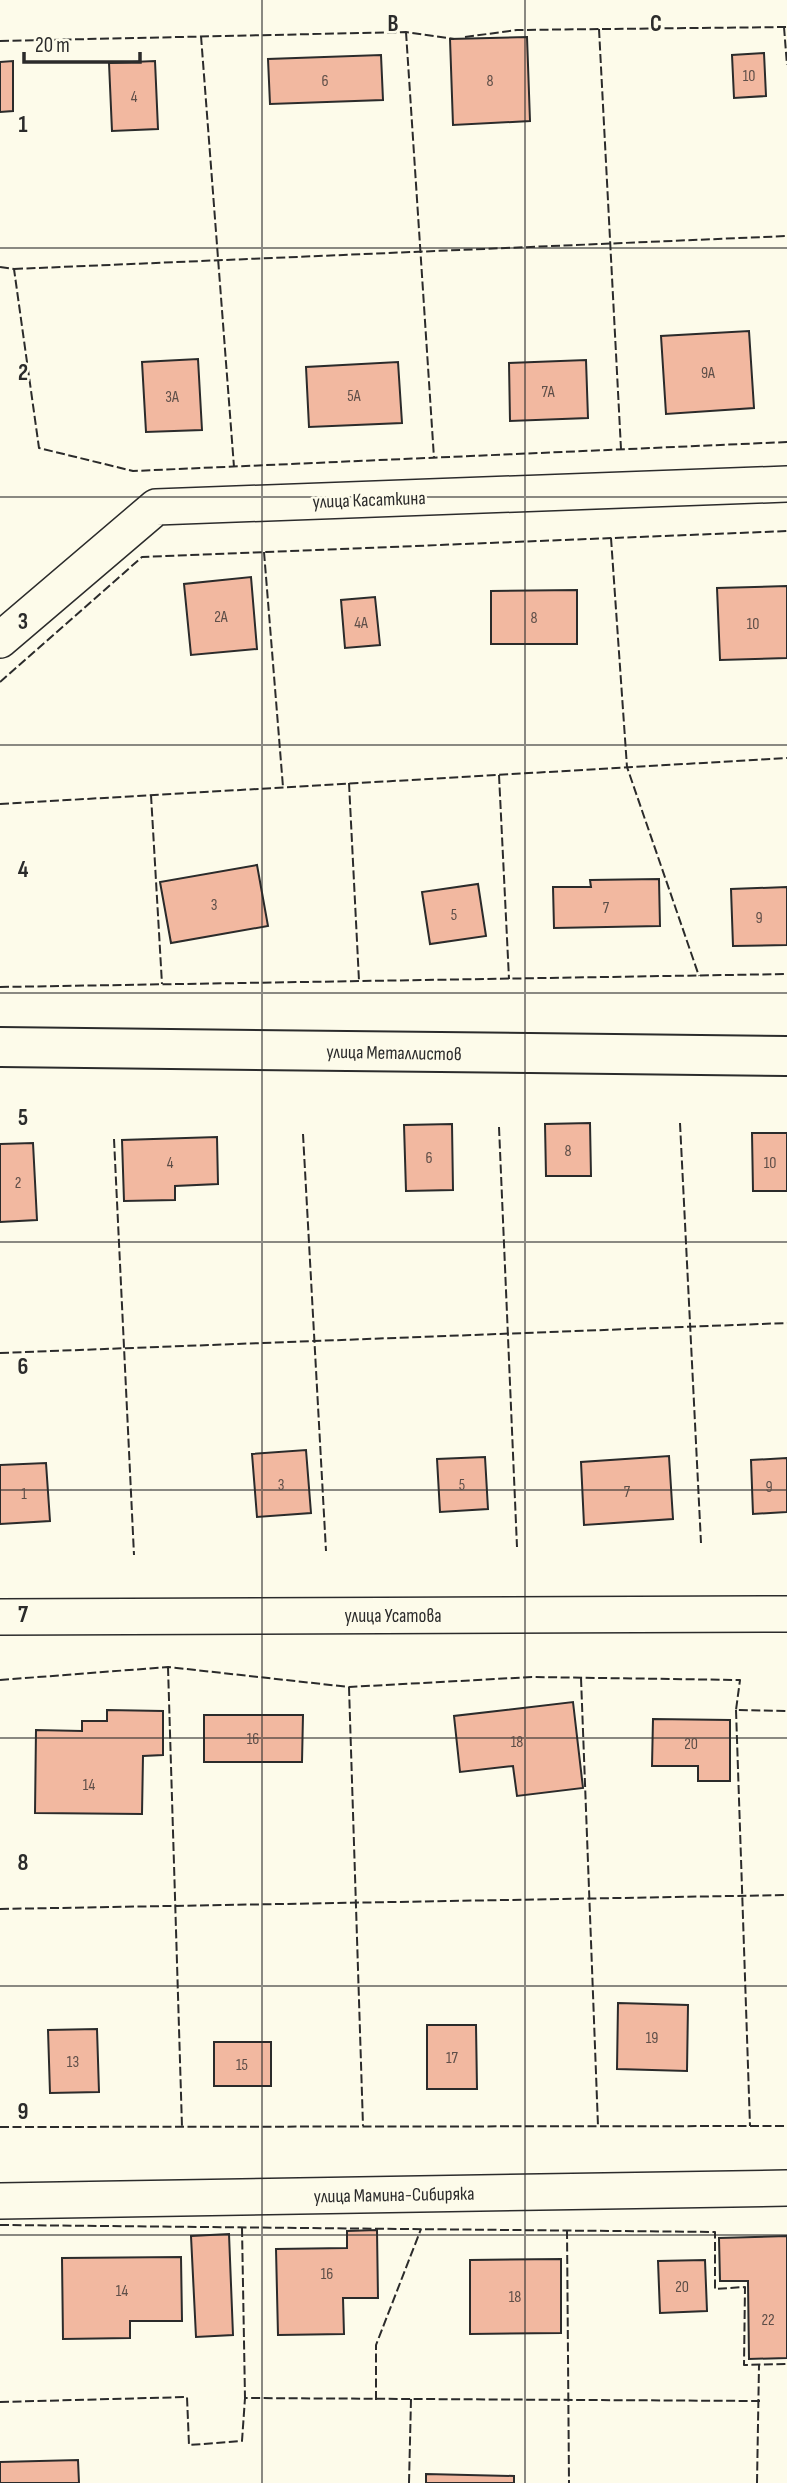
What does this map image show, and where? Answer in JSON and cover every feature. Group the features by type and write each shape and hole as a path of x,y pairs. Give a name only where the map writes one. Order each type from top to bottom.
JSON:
{"street":[{"name":"улица Касаткина","path":"0,640 156,507 787,484"},
{"name":"улица Металлистов","path":"0,1047 787,1056"},
{"name":"улица Усатова","path":"0,1617 787,1614"},
{"name":"улица Мамина-Сибиряка","path":"0,2201 787,2188"}],"building":[{"path":"527,37 530,121 453,125 450,39"},
{"path":"764,53 766,96 734,98 732,55"},
{"path":"381,55 383,100 270,104 268,59"},
{"path":"13,61 13,111 0,112 0,62"},
{"path":"155,61 158,129 112,131 109,63"},
{"path":"749,331 754,408 666,414 661,336"},
{"path":"198,359 202,430 146,432 142,362"},
{"path":"586,360 588,418 510,421 509,363"},
{"path":"398,362 402,423 309,427 306,367"},
{"path":"251,577 257,649 191,655 184,584"},
{"path":"787,586 787,658 720,660 717,588"},
{"path":"577,590 577,644 491,644 491,591"},
{"path":"375,597 380,645 345,648 341,600"},
{"path":"257,865 268,926 171,943 160,882"},
{"path":"659,879 660,926 554,928 553,887 591,887 590,880"},
{"path":"478,884 486,936 430,944 422,892"},
{"path":"787,887 787,945 733,946 731,889"},
{"path":"590,1123 591,1176 546,1176 545,1124"},
{"path":"452,1124 453,1190 406,1191 404,1125"},
{"path":"752,1133 787,1133 787,1191 753,1191"},
{"path":"217,1137 218,1184 175,1186 175,1200 124,1201 122,1140"},
{"path":"33,1143 37,1220 0,1222 0,1144"},
{"path":"306,1450 311,1513 257,1517 252,1454"},
{"path":"669,1456 673,1519 584,1525 581,1462"},
{"path":"485,1457 488,1509 440,1512 437,1459"},
{"path":"787,1458 787,1512 753,1514 751,1460"},
{"path":"46,1463 50,1521 0,1524 0,1465"},
{"path":"573,1702 583,1788 517,1796 513,1766 460,1772 454,1716"},
{"path":"107,1710 163,1711 163,1755 143,1756 142,1814 35,1813 36,1730 82,1731 82,1721 107,1721"},
{"path":"204,1715 303,1715 302,1762 204,1762"},
{"path":"653,1719 730,1720 730,1781 698,1781 698,1766 652,1766"},
{"path":"618,2003 688,2005 687,2071 617,2069"},
{"path":"427,2025 476,2025 477,2089 427,2089"},
{"path":"97,2029 99,2092 50,2093 48,2030"},
{"path":"214,2042 271,2042 271,2086 214,2086"},
{"path":"377,2230 378,2298 343,2298 344,2334 278,2335 276,2249 347,2248 347,2231"},
{"path":"229,2234 233,2335 196,2337 191,2236"},
{"path":"787,2236 787,2358 749,2359 748,2281 720,2281 719,2238"},
{"path":"181,2257 182,2321 130,2321 130,2338 63,2339 62,2258"},
{"path":"561,2259 561,2333 470,2334 470,2260"},
{"path":"705,2260 707,2311 660,2313 658,2261"},
{"path":"78,2460 79,2483 0,2483 0,2462"},
{"path":"426,2474 514,2476 514,2483 426,2483"}],"fence":[{"path":"784,27 787,65"},
{"path":"465,37 517,30 787,27"},
{"path":"599,29 621,449"},
{"path":"406,32 434,458"},
{"path":"0,41 406,32 454,39"},
{"path":"201,36 234,467"},
{"path":"14,269 787,236"},
{"path":"0,267 14,269 39,448 133,471 787,442"},
{"path":"0,682 142,557 787,531"},
{"path":"611,538 627,767 699,976"},
{"path":"264,552 283,787"},
{"path":"0,804 787,758"},
{"path":"499,775 509,979"},
{"path":"349,783 359,981"},
{"path":"151,795 162,984"},
{"path":"0,987 787,974"},
{"path":"680,1123 701,1543"},
{"path":"499,1127 517,1547"},
{"path":"303,1134 326,1551"},
{"path":"114,1139 134,1555"},
{"path":"0,1353 787,1323"},
{"path":"168,1667 182,2127"},
{"path":"0,1680 168,1667 349,1687 532,1677 740,1680 736,1710 787,1711"},
{"path":"581,1678 598,2126"},
{"path":"349,1687 363,2126"},
{"path":"736,1710 750,2126"},
{"path":"0,1909 787,1895"},
{"path":"0,2127 787,2126"},
{"path":"0,2225 715,2232 715,2289 745,2287 744,2365 787,2364"},
{"path":"242,2228 245,2398"},
{"path":"376,2400 376,2345 421,2229"},
{"path":"567,2230 569,2483"},
{"path":"757,2483 759,2365"},
{"path":"0,2402 187,2397 189,2445 242,2441 245,2398 760,2401"},
{"path":"409,2483 411,2399"}]}
